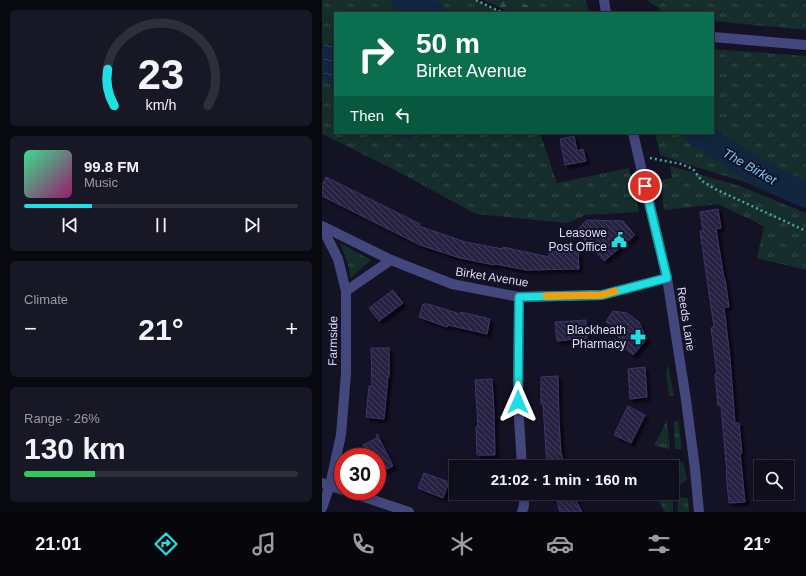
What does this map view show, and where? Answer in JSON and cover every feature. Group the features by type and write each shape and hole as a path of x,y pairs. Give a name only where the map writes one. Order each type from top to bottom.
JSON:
{"street":[{"path":"604,0 606,12"},
{"path":"714,37 806,45"},
{"name":"Reeds Lane","path":"633,134 667,278 686,400 699,512"},
{"name":"Birket Avenue","path":"322,227 390,260 452,284 519,297 602,295 667,278"},
{"name":"Farmside","path":"322,227 338,259 346,292 346,373 341,435 326,484 322,508"},
{"path":"346,292 390,260"},
{"path":"519,297 518,402 522,460"},
{"path":"373,500 410,512"},
{"path":"522,512 524,500"}],"path":[{"path":"476,0 501,12"},
{"path":"638,156 681,164 693,169 702,181 715,189 806,231"}],"green space":[{"path":"322,0 476,0 501,12 334,12 334,134 540,134 557,183 629,168 639,212 586,215 567,223 476,214 389,167 322,134"},
{"path":"484,0 586,0 589,12 509,12"},
{"path":"484,0 517,0 541,12 509,12"},
{"path":"647,0 806,0 806,30 714,21 714,12 660,12 660,9"},
{"path":"714,49 806,56 806,207 742,181 660,155 655,134 714,134"},
{"path":"670,166 740,186 806,213 806,270 757,258 764,226 718,204 664,210 661,180 672,178"},
{"path":"340,243 371,260 350,279 349,267"},
{"path":"668,365 674,395 669,396 666,372"},
{"path":"667,420 670,449 654,446"},
{"path":"678,420 682,449 675,449 674,422"},
{"path":"679,462 683,462 687,480 679,484"},
{"path":"679,497 688,498 689,512 678,512 677,500 679,500"},
{"path":"658,500 673,500 673,512 665,512"}],"water":[{"path":"322,43 331,44 334,48 334,90 322,75"},
{"path":"394,134 419,134 415,138 409,140"}],"building":[{"path":"574,136 577,151 583,149 586,161 565,165 560,139"},
{"path":"326,177 420,224 419,226 465,242 503,249 503,247 549,257 549,252 578,251 579,269 526,270 460,258 420,245 322,196 322,185"},
{"path":"718,209 721,228 716,229 729,307 724,307 735,423 739,423 742,453 740,453 745,502 729,503 721,405 718,406 715,374 717,373 711,328 714,327 700,231 703,231 700,212"},
{"path":"587,220 623,221 635,235 604,261 576,231"},
{"path":"393,290 403,303 379,321 369,308"},
{"path":"423,304 428,304 460,314 461,312 490,319 487,334 448,325 447,327 419,317"},
{"path":"613,311 627,313 639,322 647,339 633,355 622,346 625,341 610,331 613,326 606,322"},
{"path":"586,320 587,338 557,341 555,322"},
{"path":"371,348 389,348 389,377 384,419 366,417 369,386 372,387"},
{"path":"645,367 647,397 630,399 628,369"},
{"path":"558,376 559,421 561,453 563,460 547,460 543,404 541,404 541,377"},
{"path":"492,379 495,455 477,455 476,426 478,426 475,380"},
{"path":"628,406 645,415 631,443 614,435"},
{"path":"377,434 384,448 364,448 363,445 377,438"},
{"path":"386,452 393,466 386,470"},
{"path":"424,473 449,482 443,498 418,488"},
{"path":"557,500 576,500 582,512 560,512"}],"waterway":[{"name":"The Birket","path":"404,0 430,12"},
{"name":"The Birket","path":"699,134 764,176 806,195"}],"slow traffic":[{"path":"546,296 602,295 615,291"}],"place":[{"name":"Leasowe Post Office","path":"619,240"},
{"name":"Blackheath Pharmacy","path":"638,337"}],"route":[{"path":"518,402 519,297 602,295 667,278 645,186"}]}
